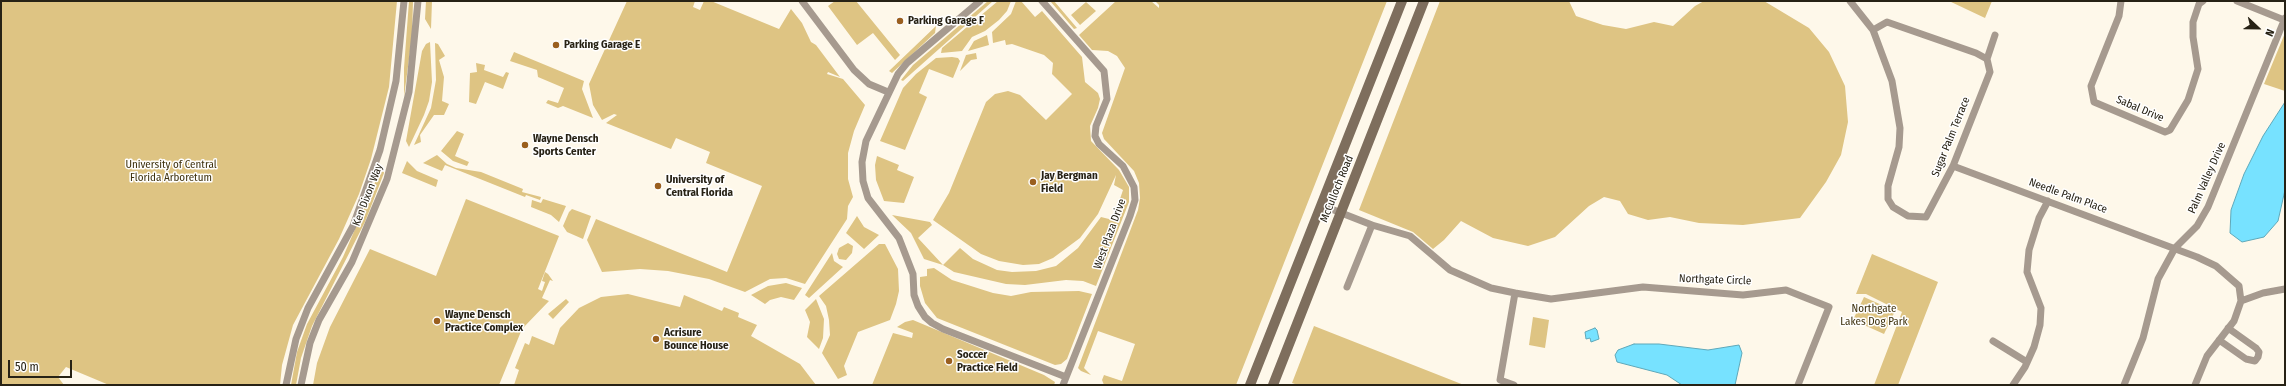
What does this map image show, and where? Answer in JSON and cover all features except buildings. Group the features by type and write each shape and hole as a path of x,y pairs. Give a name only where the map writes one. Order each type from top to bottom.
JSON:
{"main road":[{"name":"McCulloch Road","path":"1250,385 1402,1"},
{"name":"McCulloch Road","path":"1272,385 1424,1"}],"street":[{"name":"Ken Dixon Way","path":"286,385 296,340 308,308 352,226 380,150 396,81 404,1"},
{"name":"Ken Dixon Way","path":"301,385 310,343 319,320 352,262 368,227 394,154 409,92 418,1"},
{"path":"802,1 854,70 870,84 888,92"},
{"path":"980,1 907,64 888,92 866,141 862,162 863,181 868,198 878,213 899,238 914,274 914,295 918,306 932,323 1066,377"},
{"name":"West Plaza Drive","path":"1042,1 1104,71 1107,99 1096,126 1095,136 1099,144 1123,166 1134,187 1135,200 1063,385"},
{"name":"Sugar Palm Terrace","path":"1850,1 1873,30 1892,81 1898,112 1899,148 1888,186 1888,199 1893,207 1908,216 1926,217 1953,166 1990,72 1987,59 1995,35"},
{"name":"Sabal Drive","path":"2121,1 2119,16 2091,86 2094,102 2165,132 2170,130 2188,100 2198,69 2192,37 2193,22 2199,4 2203,1"},
{"path":"2237,1 2284,19"},
{"name":"Palm Valley Drive","path":"2124,385 2143,338 2158,279 2175,248 2197,226 2208,207 2284,19"},
{"path":"1873,30 1887,22 1976,53 1987,59"},
{"path":"380,150 394,154"},
{"name":"Needle Palm Place","path":"1953,166 2048,200 2204,260 2227,275 2239,286 2241,301"},
{"path":"2013,385 2034,347 2041,308 2027,272 2029,250 2039,218 2048,200"},
{"name":"Northgate Circle","path":"1321,205 1372,225 1410,236 1450,270 1491,288 1514,293 1550,299 1642,287 1743,295 1780,290 1792,292 1829,307 1798,385"},
{"path":"1347,287 1372,225"},
{"path":"2194,385 2207,356 2234,321 2241,301 2263,293 2285,289"},
{"path":"1514,293 1500,380 1514,385"},
{"path":"2220,340 2246,360 2255,361 2258,357 2259,352 2256,348 2228,328"},
{"path":"1993,341 2027,362"}],"green space":[{"name":"University of Central Florida Arboretum","path":"1,1 397,1 389,87 371,159 359,194 339,239 293,325 282,365 280,385 109,385 66,367 58,377 64,385 1,385"},
{"path":"409,1 413,1 412,36 404,97 404,68"},
{"path":"426,1 432,1 431,29 425,19"},
{"path":"627,1 695,1 693,7 700,10 704,1 711,1 779,29 791,9 802,23 811,42 816,45 840,77 828,72 827,74 843,79 865,105 854,131 848,153 848,179 853,197 848,206 847,219 805,284 786,278 770,279 745,292 709,279 668,271 640,269 602,272 587,240 596,219 727,272 762,186 706,163 710,152 676,138 671,149 606,123 617,115 614,114 602,120 593,105 589,84"},
{"path":"835,1 856,1 900,55 895,60 873,33 857,45 828,6"},
{"path":"988,1 993,1 903,81 901,80 913,65"},
{"path":"998,1 1011,1 1007,11 999,20 985,31 972,37 962,51 941,53 942,48"},
{"name":"Jay Bergman Field","path":"1016,1 1021,1 1035,17 1042,11 1082,57 1085,82 1098,93 1100,99 1098,108 1090,126 1091,141 1119,170 1129,187 1129,202 1096,286 1083,281 1066,280 1025,285 1006,284 954,272 943,265 960,248 973,259 997,270 1012,272 1036,271 1056,266 1078,248 1101,217 1113,220 1123,190 1114,185 1116,175 1098,214 1080,238 1053,258 1039,264 1023,265 999,261 981,254 933,220 949,193 986,102 995,94 1008,91 1020,95 1046,120 1072,94 1052,74 1053,63 1044,55 1012,44 1006,45 1005,40 993,43 992,32 1011,14"},
{"path":"1054,1 1077,28 1074,29 1051,2"},
{"path":"1116,1 1151,1 1159,8 1159,5 1155,1 1387,1 1236,385 1104,385 1102,380 1104,375 1122,381 1135,344 1098,331 1084,368 1091,375 1081,371 1078,368 1138,210 1140,198 1139,183 1134,171 1104,139 1102,133 1125,68 1117,56 1108,51 1092,50 1079,35"},
{"path":"1440,1 1569,1 1576,16 1603,25 1626,29 1654,22 1673,26 1695,6 1704,1 1764,1 1809,28 1829,52 1845,86 1848,122 1841,155 1826,182 1800,218 1743,225 1699,223 1670,217 1648,220 1628,214 1620,201 1604,197 1589,206 1555,237 1528,246 1493,238 1461,221 1444,240 1433,249 1413,232 1359,210"},
{"path":"1949,1 1992,1 1985,18"},
{"path":"1086,2 1096,11 1080,25 1071,15"},
{"path":"936,26 935,33 892,73 889,71"},
{"path":"2285,33 2285,91 2264,84"},
{"path":"987,35 989,45 968,51 974,41"},
{"path":"430,42 432,82 429,101 409,147 406,141 422,51 426,44"},
{"path":"435,43 438,44 445,56 439,60 444,77 442,101 449,104 444,115 434,115 420,135 421,142 414,145 431,108 436,80"},
{"path":"514,52 584,81 582,89 593,118 563,106 558,108 546,103 548,100 558,103 564,88 538,77 537,70 510,61"},
{"path":"976,53 977,59 971,60 960,71 966,55"},
{"path":"936,58 958,58 960,61 953,78 929,69 919,93 927,97 905,150 880,141 903,88 916,74"},
{"path":"476,63 485,65 484,70 503,77 506,72 509,73 503,89 485,82 476,104 469,102 470,73 477,72"},
{"path":"457,131 464,134 455,156 469,162 467,166 453,161 441,151"},
{"path":"437,155 447,164 456,168 481,172 523,189 522,192 541,197 540,200 526,195 525,197 445,165 442,171 423,163"},
{"path":"877,156 899,165 897,170 914,177 904,203 884,201 876,180 875,165"},
{"path":"407,161 417,171 438,180 436,187 402,173"},
{"path":"383,169 384,173 365,222 312,326 301,358 296,385 291,385 297,352 307,324 343,257 380,171"},
{"name":"Wayne Densch Practice Complex","path":"466,199 559,236 538,289 542,291 545,282 542,281 545,272 553,281 550,280 542,298 549,301 522,329 499,385 313,385 317,363 330,327 370,249 436,276"},
{"path":"543,199 566,206 559,222 551,215 531,207 532,200 541,203"},
{"path":"572,209 591,216 583,239 567,232 563,226 569,212"},
{"path":"892,215 930,222 932,225 918,238 943,265 924,259 911,233"},
{"path":"857,216 864,227 879,235 864,249 846,233"},
{"path":"848,243 853,246 852,253 846,260 839,259 837,254 839,248"},
{"path":"879,244 885,244 898,269 899,291 896,304 890,320 858,332 844,366 847,375 838,379 822,353 830,335 826,306 819,296"},
{"path":"832,253 834,261 843,267 809,298 805,295"},
{"path":"1872,254 1938,282 1898,385 1874,385 1902,312 1866,294 1856,294"},
{"path":"934,268 952,280 993,293 1011,296 1031,292 1079,291 1092,294 1067,359 1061,364 1055,365 937,318 925,303 920,286 920,277 927,276 927,269"},
{"path":"786,283 802,288 794,300 781,297 770,300 765,304 751,295 768,286"},
{"name":"Acrisure Bounce House","path":"628,294 680,307 684,295 722,311 724,307 739,313 738,317 757,325 751,336 800,364 816,385 514,385 519,370 515,368 525,343 529,345 532,336 554,345 560,328 579,308 601,297"},
{"name":"Northgate Lakes Dog Park","path":"1864,297 1895,311 1884,334 1853,320"},
{"path":"566,299 569,302 553,319 548,314"},
{"path":"816,299 824,319 823,338 819,349 807,337 810,322 805,310"},
{"path":"1533,317 1549,320 1545,348 1529,345"},
{"name":"Soccer Practice Field","path":"913,320 1044,375 1055,382 1054,385 872,385 893,333 912,338 913,333 897,327 905,322"},
{"path":"1314,326 1464,385 1298,385 1292,383"}],"water":[{"path":"2285,102 2285,190 2278,221 2264,237 2242,242 2230,233 2231,210 2244,174 2263,136"},
{"path":"1595,328 1599,339 1591,342 1590,338 1586,339 1585,332"},
{"path":"1634,344 1659,344 1708,350 1739,345 1742,353 1735,385 1682,385 1667,375 1617,362 1615,355 1618,350"}],"place":[{"name":"Parking Garage F","path":"900,21"},
{"name":"Parking Garage E","path":"556,45"},
{"name":"Wayne Densch Sports Center","path":"525,145"},
{"name":"Jay Bergman Field","path":"1033,182"},
{"name":"University of Central Florida","path":"658,186"},
{"name":"Wayne Densch Practice Complex","path":"437,321"},
{"name":"Acrisure Bounce House","path":"656,339"},
{"name":"Soccer Practice Field","path":"949,361"}]}
